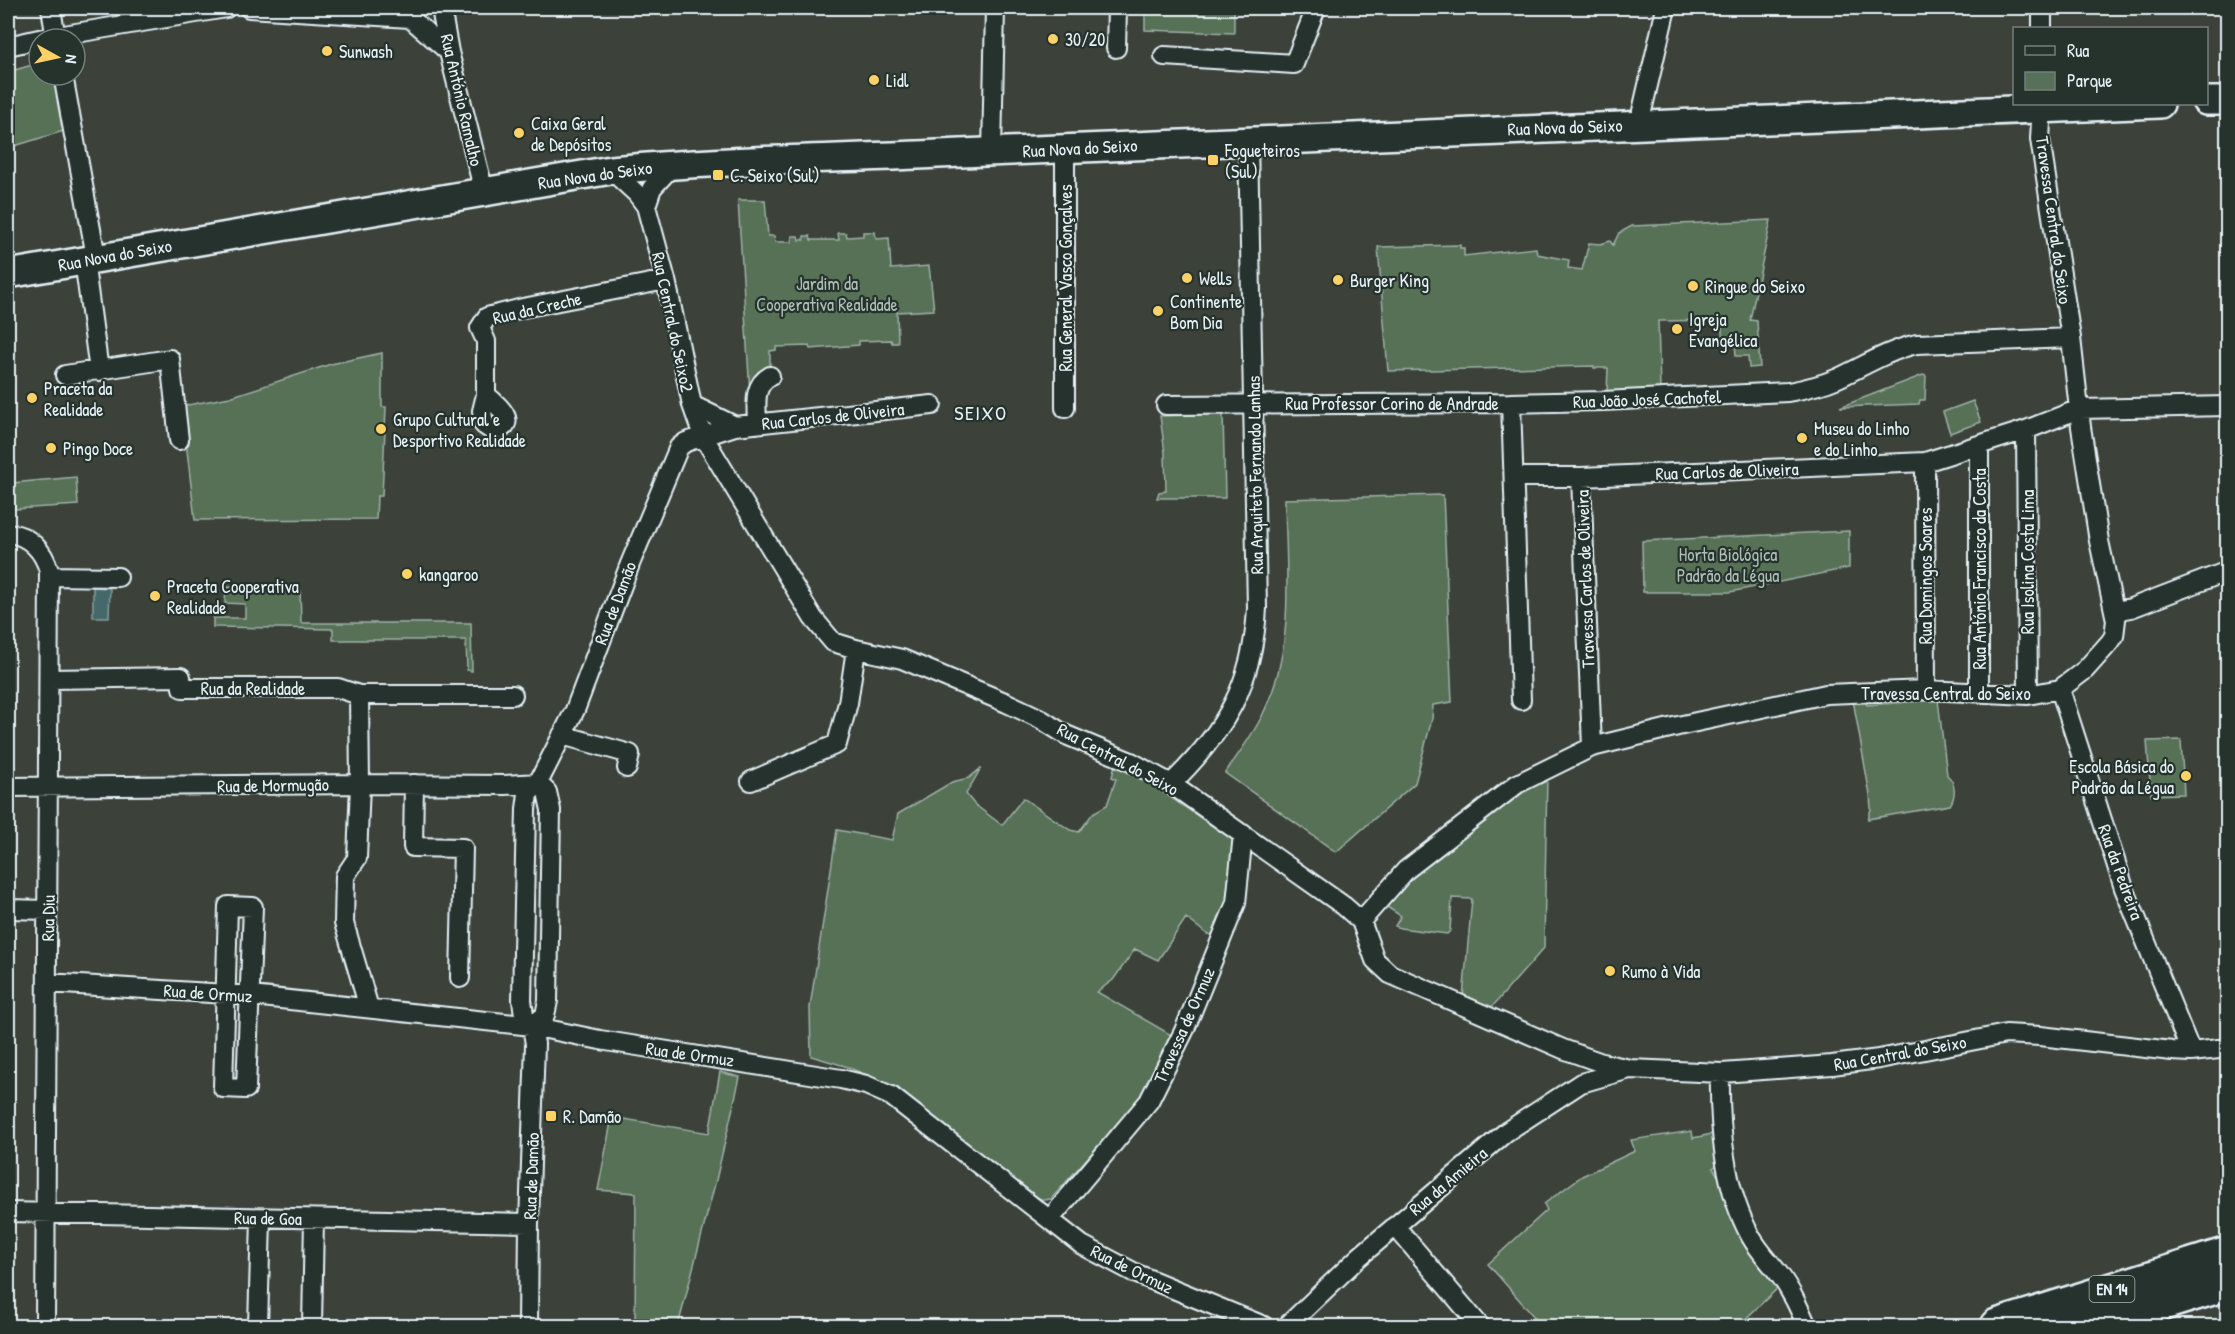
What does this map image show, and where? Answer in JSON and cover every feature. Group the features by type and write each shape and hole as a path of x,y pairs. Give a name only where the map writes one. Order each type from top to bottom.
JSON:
{"highway":[{"name":"EN 14","path":"1997,1326 2228,1254"},
{"name":"EN 14","path":"2089,1326 2228,1284"}],"main road":[{"path":"2208,101 2228,100"},
{"name":"Rua Nova do Seixo","path":"8,274 90,258 611,170 674,164 879,158 1248,140 2101,105"}],"street":[{"path":"48,27 51,8"},
{"path":"87,31 226,8"},
{"path":"249,8 417,13 449,52"},
{"name":"Rua António Ramalho","path":"441,8 449,52 484,192"},
{"path":"992,152 995,8"},
{"path":"1116,48 1117,8"},
{"path":"1164,56 1294,64 1316,8"},
{"path":"1643,125 1642,111 1666,8"},
{"path":"2042,8 2042,27"},
{"path":"8,46 27,42"},
{"path":"65,87 90,258 99,371"},
{"name":"Travessa Central do Seixo","path":"1361,921 1406,870 1517,784 1592,747 1826,694 1926,690 2028,694 2060,689 2085,670 2110,642 2116,627 2115,612 2099,541 2040,139 2042,106"},
{"name":"Rua Arquiteto Fernando Lanhas","path":"1171,784 1200,755 1231,709 1246,677 1252,654 1257,608 1248,140"},
{"name":"Rua General Vasco Gonçalves","path":"1065,148 1065,408"},
{"path":"646,206 652,188 674,164"},
{"name":"Rua Central do Seixo2","path":"611,170 637,194 646,206 666,280 692,405 703,436"},
{"name":"Rua da Creche","path":"486,395 486,341 480,328 487,318 523,308 666,280"},
{"name":"Rua João José Cachofel","path":"1511,403 1788,392 1810,388 1836,379 1902,348 1928,342 2071,338"},
{"path":"65,375 170,359 179,440"},
{"path":"757,424 758,386 770,376"},
{"path":"1511,403 1521,700"},
{"name":"Rua Professor Corino de Andrade","path":"1166,405 1511,403"},
{"path":"692,405 735,426"},
{"name":"Rua Carlos de Oliveira","path":"703,436 735,426 932,405"},
{"path":"2079,409 2228,406"},
{"name":"Rua Carlos de Oliveira","path":"1581,477 1925,462 2026,430 2079,409"},
{"name":"Rua Isolina Costa Lima","path":"2026,430 2028,694"},
{"name":"Rua Central do Seixo","path":"703,436 813,618 833,642 902,659 1007,703 1039,718 1066,735 1131,762 1171,784 1344,906 1361,921 1375,960 1390,974 1573,1053 1630,1069 1720,1073 1832,1065 1879,1059 2006,1034 2191,1052 2228,1048"},
{"name":"Rua de Damão","path":"528,1326 535,1044 532,1026 524,1015 522,1000 525,821 528,794 538,783 575,710 630,564 679,447 703,436"},
{"name":"Rua António Francisco da Costa","path":"1979,446 1979,693"},
{"name":"Rua Domingos Soares","path":"1925,462 1926,690"},
{"name":"Travessa Carlos de Oliveira","path":"1515,477 1581,477 1592,747"},
{"name":"Rua Diu","path":"8,533 26,538 38,548 47,561 49,576 45,1326"},
{"path":"2115,612 2228,571"},
{"path":"49,576 118,577"},
{"path":"751,781 837,744 848,703 856,649"},
{"name":"Rua da Realidade","path":"50,679 181,677 182,688 338,688 359,694 513,694"},
{"name":"Rua da Pedreira","path":"2060,689 2124,888 2191,1052"},
{"path":"359,694 360,784 357,858 345,876 344,923 369,1008"},
{"path":"562,735 630,754 627,768"},
{"path":"532,1026 544,1015 548,1001 551,810 547,792 538,783"},
{"name":"Rua de Mormugão","path":"8,788 538,783"},
{"path":"414,784 413,846 464,848 460,978"},
{"name":"Travessa de Ormuz","path":"1050,1219 1149,1101 1184,1031 1236,903 1243,834"},
{"path":"228,906 253,907 246,1089 223,1088 225,993 228,906"},
{"path":"8,909 48,910"},
{"name":"Rua de Ormuz","path":"47,983 250,995 532,1026 621,1044 841,1079 891,1096 1082,1245 1137,1274 1264,1326"},
{"path":"1573,1053 1581,1083"},
{"name":"Rua da Amieira","path":"1287,1326 1395,1226 1506,1132 1581,1083 1630,1069"},
{"path":"1720,1073 1720,1120 1725,1154 1740,1211 1752,1238 1784,1282 1807,1326"},
{"name":"Rua de Goa","path":"8,1212 529,1224"},
{"path":"258,1326 261,1219"},
{"path":"312,1326 314,1219"},
{"path":"1395,1226 1480,1326"}],"green space":[{"path":"1145,8 1234,8 1234,33 1145,30"},
{"path":"12,61 15,70 27,66 27,87 58,87 67,130 8,148 8,62"},
{"name":"Jardim da Cooperativa Realidade","path":"738,200 765,200 768,236 774,236 775,242 792,242 792,236 798,236 799,240 804,240 804,236 810,236 811,240 839,240 838,233 846,233 847,237 863,236 863,232 875,232 876,239 889,238 891,269 929,266 934,310 897,312 898,343 892,343 891,340 859,341 859,345 810,349 809,346 776,347 776,350 770,351 770,370 750,393"},
{"path":"1771,220 1750,320 1757,321 1760,367 1749,368 1748,356 1736,356 1735,342 1722,343 1722,320 1658,321 1660,391 1607,392 1608,368 1594,368 1594,366 1388,371 1378,247 1460,245 1460,248 1464,248 1464,256 1536,248 1537,254 1569,260 1568,268 1582,270 1589,243 1600,244 1610,241 1613,245 1619,233 1632,226"},
{"path":"382,353 382,407 386,407 382,496 377,496 376,519 195,520 182,406 230,397 331,364"},
{"path":"1923,375 1926,376 1925,400 1920,400 1919,404 1840,407"},
{"path":"1973,401 1981,422 1950,433 1943,412"},
{"path":"1223,414 1225,498 1157,498 1159,492 1166,491 1165,453 1160,416"},
{"path":"76,477 78,505 15,509 12,483"},
{"path":"1443,495 1452,702 1433,705 1432,719 1415,783 1336,852 1225,773 1262,716 1273,690 1280,664 1287,609 1285,499"},
{"name":"Horta Biológica Padrão da Légua","path":"1849,531 1849,568 1730,592 1643,592 1642,541"},
{"path":"226,587 264,589 300,587 301,623 471,623 472,671 467,670 466,640 333,640 333,629 213,627 213,618 245,618 245,604 225,603"},
{"path":"1864,699 1867,705 1938,700 1947,775 1954,790 1950,805 1868,819 1871,809 1870,795 1853,700"},
{"path":"2181,740 2184,794 2151,795 2147,741"},
{"path":"1116,760 1237,843 1225,913 1213,935 1207,934 1186,918 1158,960 1135,949 1113,980 1097,992 1173,1036 1146,1092 1051,1199 1044,1200 1026,1194 898,1088 845,1066 811,1056 810,1007 837,830 892,840 898,814 952,782 969,778 981,768 966,794 974,804 1002,825 1023,798 1070,830 1079,832 1093,813 1107,805 1116,779 1112,777"},
{"path":"1547,775 1544,948 1492,1007 1463,998 1472,899 1452,898 1450,931 1447,934 1395,926 1401,916 1384,905 1404,883 1460,833"},
{"path":"720,1072 740,1077 678,1326 635,1326 636,1193 598,1190 612,1117 709,1133"},
{"path":"1692,1131 1693,1138 1717,1133 1721,1162 1713,1168 1718,1176 1724,1179 1781,1285 1738,1326 1542,1326 1488,1264 1547,1210 1544,1204 1582,1176 1635,1151 1631,1140"}],"water":[{"path":"93,587 110,588 109,617 93,617"}],"place":[{"name":"30/20","path":"1053,39"},
{"name":"Sunwash","path":"327,51"},
{"name":"Lidl","path":"874,80"},
{"name":"Caixa Geral de Depósitos","path":"519,133"},
{"name":"Fogueteiros (Sul)","path":"1213,160"},
{"name":"C. Seixo (Sul)","path":"718,175"},
{"name":"Wells","path":"1187,278"},
{"name":"Burger King","path":"1338,280"},
{"name":"Ringue do Seixo","path":"1693,286"},
{"name":"Continente Bom Dia","path":"1158,311"},
{"name":"Igreja Evangélica","path":"1677,329"},
{"name":"Praceta da Realidade","path":"32,398"},
{"name":"Grupo Cultural e Desportivo Realidade","path":"381,429"},
{"name":"Museu do Linho e do Linho","path":"1802,438"},
{"name":"Pingo Doce","path":"51,448"},
{"name":"kangaroo","path":"407,574"},
{"name":"Praceta Cooperativa Realidade","path":"155,596"},
{"name":"Escola Básica do Padrão da Légua","path":"2186,776"},
{"name":"Rumo à Vida","path":"1610,971"},
{"name":"R. Damão","path":"551,1116"}],"district":[{"name":"SEIXO","path":"981,412"}]}
